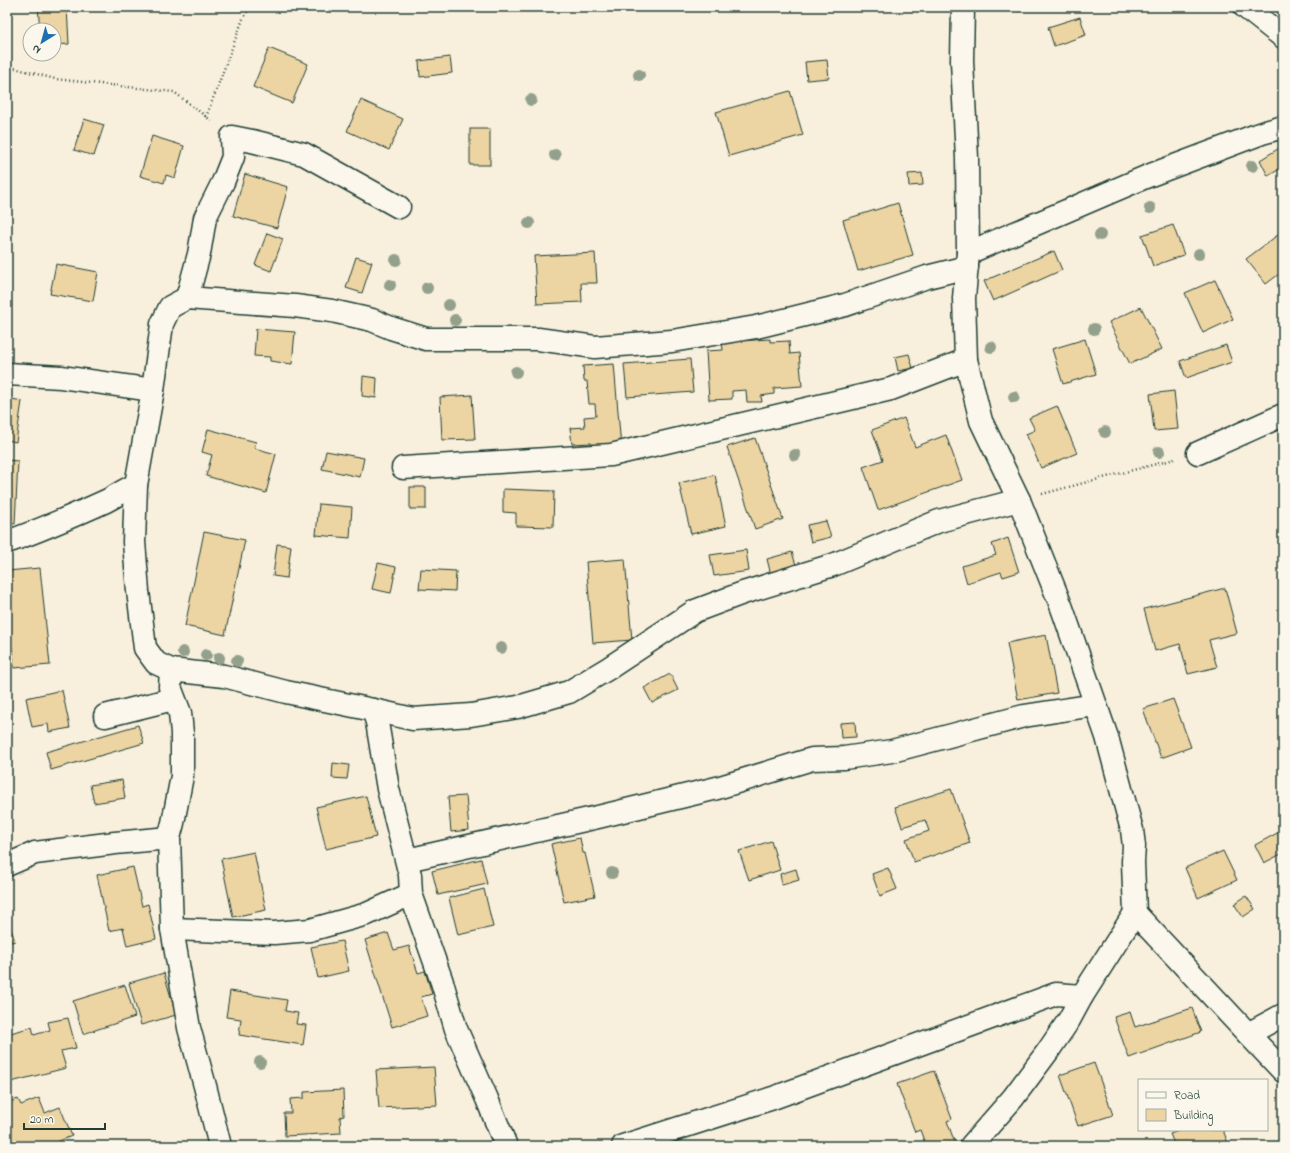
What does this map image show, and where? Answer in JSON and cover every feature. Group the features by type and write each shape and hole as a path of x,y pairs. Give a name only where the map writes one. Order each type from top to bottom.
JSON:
{"street":[{"path":"963,7 962,61 967,158 968,260 964,298 966,360 981,421 1019,500 1062,608 1106,737 1132,830 1134,846 1133,862 1135,913 1082,996 1069,1020 1048,1051 1013,1098 971,1146"},
{"path":"1245,7 1283,37"},
{"path":"1019,500 939,521 833,565 743,593 695,611 609,668 569,692 518,708 471,715 413,719 286,692 224,676 171,670 156,663 145,648 138,591 135,549 136,485 153,390 162,324 170,307 187,298 295,306 332,311 372,320 390,328 426,340 538,340 595,347 672,342 756,327 845,305 927,277 968,260 1148,176 1262,133 1283,127"},
{"path":"187,298 199,254 205,218 223,182 233,157 232,137 304,154 398,207"},
{"path":"403,468 611,455 891,389 966,360"},
{"path":"7,374 61,377 153,390"},
{"path":"1198,453 1283,415"},
{"path":"7,542 50,526 108,500 125,489 136,485"},
{"path":"171,670 170,687 173,699 180,713 182,733 182,776 169,838 172,929 189,1028 220,1146"},
{"path":"105,716 173,699"},
{"path":"406,860 590,819 717,788 812,760 844,758 892,750 1024,716 1095,705"},
{"path":"373,710 377,722 388,789 410,875 411,894 442,982 456,1029 488,1099 506,1146"},
{"path":"7,865 35,853 169,838"},
{"path":"172,929 274,933 310,930 367,914 411,894"},
{"path":"1135,913 1283,1071"},
{"path":"623,1146 773,1098 1056,994 1082,996"},
{"path":"1248,1034 1283,1015"}],"path":[{"path":"206,117 243,19 250,7"},
{"path":"7,66 55,79 174,92 232,137"},
{"path":"1019,500 1198,453"}],"building":[{"path":"38,7 67,7 69,44 62,44 62,22 39,22"},
{"path":"1080,17 1086,35 1054,46 1048,27"},
{"path":"269,48 308,64 292,103 253,87"},
{"path":"450,57 452,73 420,77 419,61"},
{"path":"827,60 829,78 807,80 805,62"},
{"path":"790,91 803,135 729,156 716,112"},
{"path":"361,100 403,119 389,150 347,131"},
{"path":"84,119 104,125 94,156 74,150"},
{"path":"470,129 490,129 490,165 470,165"},
{"path":"152,136 184,146 175,178 166,175 164,183 140,176"},
{"path":"1281,147 1283,150 1283,167 1268,176 1260,160"},
{"path":"922,173 923,185 909,186 908,174"},
{"path":"245,174 288,187 277,228 233,216"},
{"path":"898,203 913,255 858,271 843,220"},
{"path":"1173,225 1184,255 1153,266 1142,235"},
{"path":"1283,231 1283,271 1266,284 1246,259"},
{"path":"267,233 283,239 271,271 255,265"},
{"path":"1054,251 1062,270 993,301 984,281"},
{"path":"595,253 597,283 581,283 582,302 537,304 534,256"},
{"path":"356,257 372,262 362,293 346,288"},
{"path":"56,264 98,272 93,301 50,294"},
{"path":"1215,280 1233,319 1203,333 1185,293"},
{"path":"1141,307 1162,349 1130,364 1109,322"},
{"path":"256,329 295,332 292,364 270,361 270,357 254,356"},
{"path":"770,339 770,342 789,341 790,354 799,353 802,386 774,388 774,394 761,396 762,402 747,402 746,390 732,391 732,399 709,400 706,351 723,350 722,342"},
{"path":"1085,339 1096,374 1063,384 1052,349"},
{"path":"1226,345 1232,362 1186,378 1180,361"},
{"path":"909,354 913,368 898,371 895,357"},
{"path":"690,359 693,392 627,397 624,364"},
{"path":"614,364 621,447 592,449 591,443 572,444 570,428 585,427 584,417 596,416 595,404 589,404 587,381 584,381 583,366"},
{"path":"363,376 377,378 376,398 362,396"},
{"path":"1174,391 1178,429 1154,431 1150,394"},
{"path":"472,395 475,439 442,440 440,397"},
{"path":"7,398 22,401 16,442 7,440"},
{"path":"1057,406 1077,453 1041,468 1026,434 1035,430 1029,418"},
{"path":"904,418 915,447 946,435 962,480 878,510 863,467 883,460 872,430"},
{"path":"208,429 256,442 254,448 276,454 266,493 206,476 212,455 202,452"},
{"path":"755,438 783,519 755,529 727,447"},
{"path":"326,451 364,458 360,477 322,469"},
{"path":"7,460 18,461 15,524 7,523"},
{"path":"715,475 726,526 691,534 679,483"},
{"path":"410,487 426,487 426,509 410,509"},
{"path":"503,489 554,491 553,527 516,526 516,513 503,512"},
{"path":"319,504 352,507 350,538 316,535"},
{"path":"826,521 831,537 811,542 807,525"},
{"path":"204,532 245,540 225,635 185,626"},
{"path":"1008,538 1019,572 1003,577 1001,572 967,583 962,566 996,555 992,544"},
{"path":"277,544 291,546 287,578 273,576"},
{"path":"746,550 749,571 714,576 710,555"},
{"path":"792,552 798,572 772,579 767,559"},
{"path":"625,559 632,640 593,643 586,562"},
{"path":"378,563 396,567 391,593 372,589"},
{"path":"40,568 50,665 14,668 7,601 7,571"},
{"path":"421,569 456,571 455,591 419,589"},
{"path":"1225,588 1237,633 1209,640 1217,667 1188,674 1180,644 1155,651 1144,609"},
{"path":"1046,635 1057,693 1018,700 1007,643"},
{"path":"670,674 678,690 652,703 644,688"},
{"path":"62,690 70,728 49,732 48,724 32,727 26,698"},
{"path":"1173,699 1191,747 1161,758 1143,709"},
{"path":"855,722 856,737 841,738 840,723"},
{"path":"138,725 144,743 51,770 46,752"},
{"path":"333,763 349,765 347,779 332,778"},
{"path":"122,780 125,798 94,803 90,785"},
{"path":"951,789 970,843 914,862 906,839 929,831 925,820 902,827 895,807"},
{"path":"366,796 376,837 326,849 316,807"},
{"path":"466,796 469,830 451,832 448,797"},
{"path":"1281,831 1283,834 1283,853 1264,863 1255,845"},
{"path":"580,838 595,896 564,902 551,844"},
{"path":"771,841 780,870 749,880 739,851"},
{"path":"1223,851 1237,880 1198,898 1185,868"},
{"path":"254,852 266,910 233,917 221,859"},
{"path":"481,859 487,884 438,895 432,871"},
{"path":"133,867 142,906 148,904 156,939 127,946 123,928 109,931 97,875"},
{"path":"888,868 897,889 880,896 872,874"},
{"path":"796,869 799,880 782,885 780,874"},
{"path":"484,889 493,927 458,935 449,898"},
{"path":"1246,896 1255,909 1243,917 1234,904"},
{"path":"7,917 15,941 7,943"},
{"path":"388,933 394,950 409,946 418,973 425,971 432,994 421,997 427,1016 392,1027 365,940"},
{"path":"342,941 349,971 318,978 311,947"},
{"path":"164,973 176,1015 141,1025 129,983"},
{"path":"125,985 135,1017 83,1034 73,1001"},
{"path":"230,991 287,1000 285,1011 298,1013 296,1024 306,1025 303,1045 239,1035 241,1019 226,1017"},
{"path":"1192,1008 1201,1032 1129,1058 1114,1017 1130,1012 1135,1027"},
{"path":"68,1018 76,1048 61,1051 66,1068 7,1083 7,1034 32,1027 34,1035 50,1030 48,1022"},
{"path":"1094,1063 1113,1115 1078,1126 1060,1075"},
{"path":"434,1067 437,1105 379,1108 376,1070"},
{"path":"934,1071 952,1119 947,1121 955,1143 947,1146 926,1146 920,1130 915,1132 897,1084"},
{"path":"343,1090 344,1116 340,1117 341,1133 285,1136 284,1113 291,1113 290,1099 304,1098 304,1092"},
{"path":"39,1098 45,1113 60,1107 72,1136 46,1146 7,1146 7,1103 18,1099 21,1105"},
{"path":"1178,1131 1223,1131 1229,1146 1175,1146 1170,1134"}]}
